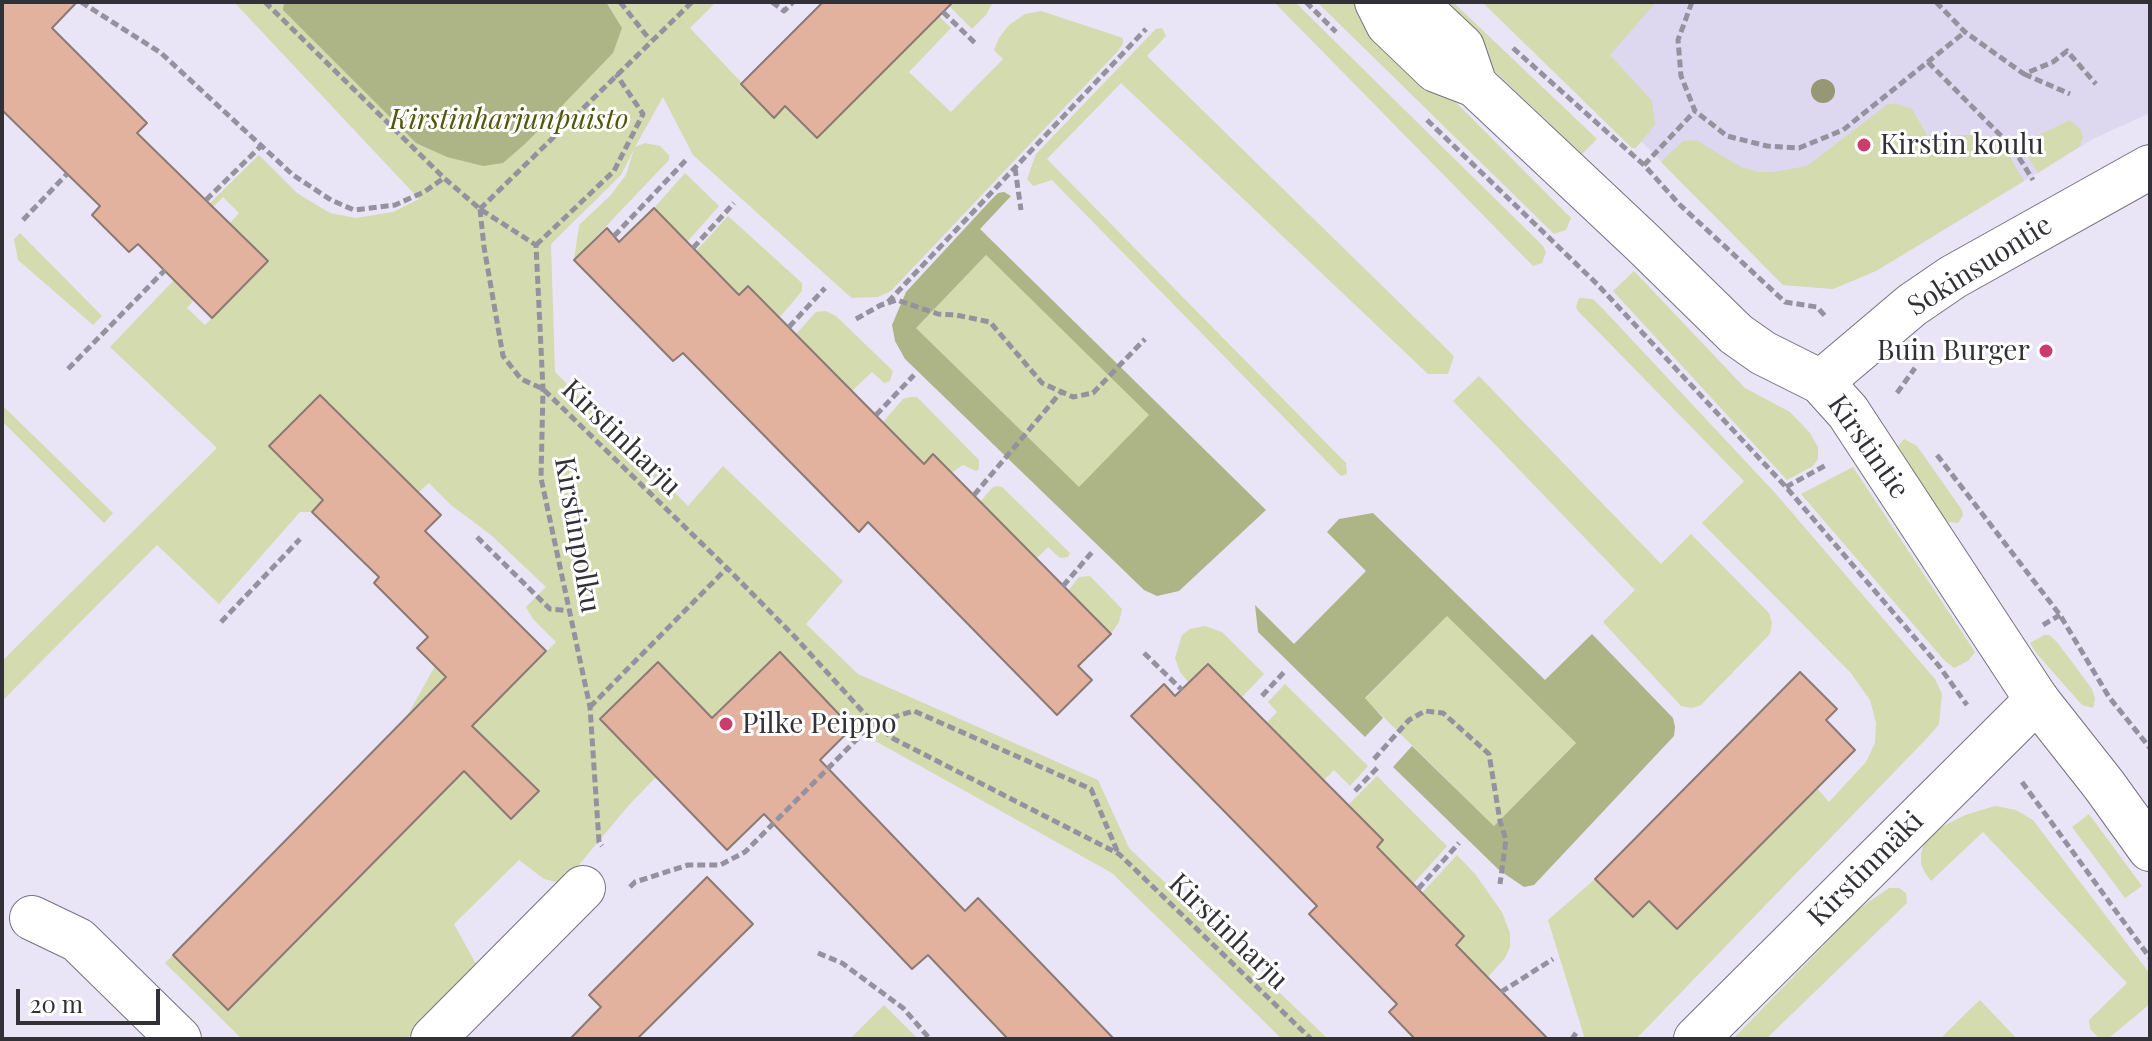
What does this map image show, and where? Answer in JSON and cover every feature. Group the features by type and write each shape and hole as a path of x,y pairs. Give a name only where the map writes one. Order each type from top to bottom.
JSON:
{"street":[{"name":"Kirstintie","path":"1377,2 1388,24 1436,70 1475,85 1736,334 1763,353 1821,382 1848,412 2037,700 2150,849"},
{"name":"Kirstintie","path":"1414,2 1462,47 1475,85"},
{"name":"Sokinsuontie","path":"1821,382 1901,314 1953,277 2150,167"},
{"name":"Kirstinmäki","path":"1696,1039 2037,700"},
{"path":"433,1039 583,888"},
{"path":"32,918 78,940 179,1039"}],"path":[{"path":"81,2 161,53 293,175 331,200 354,210 395,205 424,192 444,178"},
{"path":"620,2 650,40"},
{"path":"480,209 692,2"},
{"path":"772,2 784,11 793,2"},
{"path":"1306,2 1340,35"},
{"path":"1692,2 1678,40 1681,76 1695,111 1727,136 1767,146 1799,148 1843,130 1965,32"},
{"path":"1936,2 1965,32 2024,74 2070,94"},
{"path":"268,3 444,178 480,209 536,245 614,171 643,114 616,74"},
{"path":"943,12 975,43"},
{"path":"888,302 1146,29"},
{"path":"2024,74 2053,62 2067,51 2096,84"},
{"path":"1928,62 2013,148 2040,192"},
{"path":"1644,165 1695,111"},
{"path":"1420,112 1597,284 1786,487 1939,666 2150,958"},
{"path":"206,200 262,145"},
{"path":"614,236 687,159"},
{"path":"1015,168 1021,210"},
{"path":"23,220 67,174"},
{"path":"693,248 734,203"},
{"path":"480,209 503,356 521,379 543,389"},
{"name":"Kirstinharju","path":"536,245 543,389 727,568 873,723 894,739 1119,854 1311,1039"},
{"path":"68,369 165,270"},
{"path":"789,327 825,288"},
{"path":"856,319 897,300 938,314 990,322 1042,383 1073,397 1093,393 1145,339"},
{"path":"876,415 914,375"},
{"name":"Kirstinpolku","path":"543,389 541,478 590,707 599,842 608,852"},
{"path":"974,495 1061,392"},
{"path":"477,537 550,609 570,611"},
{"path":"221,622 300,539"},
{"path":"1063,586 1093,551"},
{"path":"590,707 727,568"},
{"path":"1144,653 1182,690"},
{"path":"1262,696 1285,671"},
{"name":"Kirstinharju","path":"873,723 914,711 1091,789 1119,854"},
{"path":"1374,759 1409,720 1425,711 1443,713 1489,754 1506,840 1500,884"},
{"path":"626,872 635,882 688,865 720,865 745,852 873,723"},
{"path":"1355,791 1380,765"},
{"path":"1418,889 1459,843"},
{"path":"818,953 842,963 903,1008 930,1039"},
{"path":"1501,992 1553,959"}],"shaded area":[{"name":"Kirstin koulu","path":"1530,2 2150,2 2150,113 2093,139 1876,271 1833,289 1783,285 1642,142 1604,74"}],"green space":[{"name":"Kirstinharjunpuisto","path":"234,2 716,2 690,28 774,117 785,106 817,138 939,16 951,28 909,72 951,112 1003,59 994,50 999,38 1009,25 1025,14 1041,11 1123,38 1117,52 891,291 878,297 852,298 693,155 663,97 635,147 645,143 660,146 669,155 669,160 574,260 579,225 610,196 626,175 634,149 621,175 551,244 555,372 688,506 723,466 843,581 806,624 858,674 1098,780 1129,848 1328,1039 1282,1039 1112,873 852,728 780,653 712,717 658,662 600,719 656,777 567,879 556,882 544,879 519,860 454,924 476,964 468,977 406,1039 242,1039 165,963 173,955 229,1010 462,773 406,718 435,666 444,658 492,706 556,642 533,619 526,607 546,587 429,483 419,492 321,395 269,446 323,500 312,512 300,512 219,604 157,545 2,701 2,661 217,448 110,347 174,280 194,300 187,308 205,325 267,262 229,224 239,213 223,197 213,207 209,204 259,155 297,193 330,213 356,218 393,212 419,199"},
{"name":"Kirstinharjunpuisto","path":"284,2 606,2 622,28 613,53 526,143 503,163 483,166 447,157 416,143 283,10"},
{"path":"953,2 993,2 986,15 972,29 949,6"},
{"path":"1274,2 1295,2 1543,246 1546,252 1542,263 1533,266"},
{"path":"1317,2 1356,2 1571,218 1566,230 1554,234"},
{"path":"1422,2 1453,2 1597,139 1582,154"},
{"path":"1482,2 1656,2 1610,55 1652,101 1655,125 1636,148 1632,148"},
{"path":"1162,28 1166,36 1147,56 1454,356 1448,374 1428,374 1121,83 1047,159 1346,463 1347,474 1341,476 1052,180 1033,186 1027,179 1036,154 1156,29"},
{"path":"1888,104 1912,109 1933,146 1957,135 1975,135 1994,143 2006,151 2024,181 1876,271 1833,289 1783,285 1661,162 1683,141 1696,140 1741,167 1759,172 1807,166"},
{"path":"2070,120 2081,130 2083,138 2079,147 2038,173 2020,144"},
{"path":"685,173 719,206 687,242 654,208"},
{"path":"998,193 1011,196 980,229 1266,510 1179,591 1157,596 1144,590 905,359 895,341 892,325 906,292","holes":["986,255 1149,415 1079,487 916,328"]},
{"path":"728,216 802,283 802,291 780,317 748,286 739,295 696,251"},
{"path":"20,233 102,316 93,325 18,260 14,239"},
{"path":"986,255 1150,415 1079,488 915,327"},
{"path":"1634,271 1745,388 1790,412 1810,433 1818,447 1818,459 1813,466 1787,480 1613,291"},
{"path":"1579,298 1593,299 1776,494 1935,679 1942,694 1939,724 1929,736 1636,1039 1582,1039 1584,1036 1548,920 1595,879 1633,917 1649,901 1677,929 1817,788 1829,802 1866,762 1875,743 1876,723 1870,700 1850,672 1702,523 1744,481 1578,311"},
{"path":"826,311 836,316 893,371 890,381 884,383 872,372 852,391 796,334 816,312"},
{"path":"1479,376 1661,564 1691,534 1769,613 1772,623 1770,634 1701,705 1692,708 1681,706 1603,622 1635,590 1453,401"},
{"path":"917,397 979,460 979,469 976,471 963,465 951,473 933,455 924,464 883,422 903,399"},
{"path":"2,405 113,513 104,523 2,421"},
{"path":"1904,439 1917,446 1962,510 1963,516 1958,523 1948,522 1942,517 1898,446"},
{"path":"1853,467 1975,652 1968,661 1954,668 1944,660 1801,494"},
{"path":"997,486 1002,487 1070,553 1068,557 1060,558 1048,547 1036,559 980,502"},
{"path":"1373,513 1545,680 1592,634 1673,718 1674,736 1534,885 1524,887 1499,870 1393,767 1412,746 1494,826 1576,743 1447,616 1365,698 1383,718 1365,737 1258,632 1255,605 1294,644 1366,571 1327,532 1339,519"},
{"path":"1090,576 1122,609 1119,622 1111,634 1068,591 1079,577"},
{"path":"1447,615 1576,743 1494,826 1365,699"},
{"path":"1205,626 1222,632 1264,674 1241,698 1209,664 1189,683 1180,672 1175,658 1182,635 1190,629"},
{"path":"2044,635 2057,642 2092,689 2095,699 2093,708 2082,705 2037,654 2030,643"},
{"path":"1285,684 1368,766 1350,786 1334,770 1324,780 1267,722 1277,712 1268,702"},
{"path":"1377,776 1447,846 1413,884 1377,847 1383,840 1349,804"},
{"path":"1995,806 2016,810 2033,820 2150,974 2150,1004 2110,1037 2099,1038 2090,1029 2089,1020 2127,983 1983,832 1931,881 1925,873 1921,854 1924,843 1936,830 1965,815"},
{"path":"2089,814 2142,886 2125,898 2072,827"},
{"path":"1457,855 1502,912 1510,933 1510,947 1505,958 1487,978 1456,945 1464,936 1422,893"},
{"path":"1889,888 1899,888 1906,893 1907,903 1766,1039 1733,1039 1860,908"},
{"path":"1980,1000 2017,1039 1940,1039 1964,1015"},
{"path":"884,1005 918,1039 850,1039"}],"building":[{"path":"2,2 77,2 52,28 147,123 137,133 268,261 212,318 138,244 129,252 92,215 100,206 2,110"},
{"path":"823,2 953,2 817,138 785,106 774,118 741,84"},
{"path":"654,208 739,295 748,286 924,464 933,454 1111,634 1078,666 1092,680 1057,715 868,522 859,532 683,353 673,361 574,260 607,228 619,242"},
{"path":"320,395 441,515 425,531 546,651 472,726 539,791 511,819 464,771 228,1010 173,955 446,677 417,648 428,637 374,583 379,577 312,512 323,500 269,446"},
{"path":"780,652 852,728 820,760 965,911 978,898 1114,1039 1008,1039 928,955 912,969 764,814 727,850 600,719 658,662 712,718"},
{"path":"1208,664 1383,840 1377,847 1464,936 1456,945 1548,1039 1415,1039 1389,1012 1397,1004 1309,914 1317,906 1131,716 1164,684 1175,696"},
{"path":"1800,672 1837,709 1826,720 1855,750 1677,929 1649,901 1633,917 1595,879"},
{"path":"707,877 753,924 637,1039 570,1039 601,1007 589,995"}],"place":[{"name":"Kirstin koulu","path":"1864,145"},
{"name":"Buin Burger","path":"2046,351"},
{"name":"Pilke Peippo","path":"726,724"}]}
